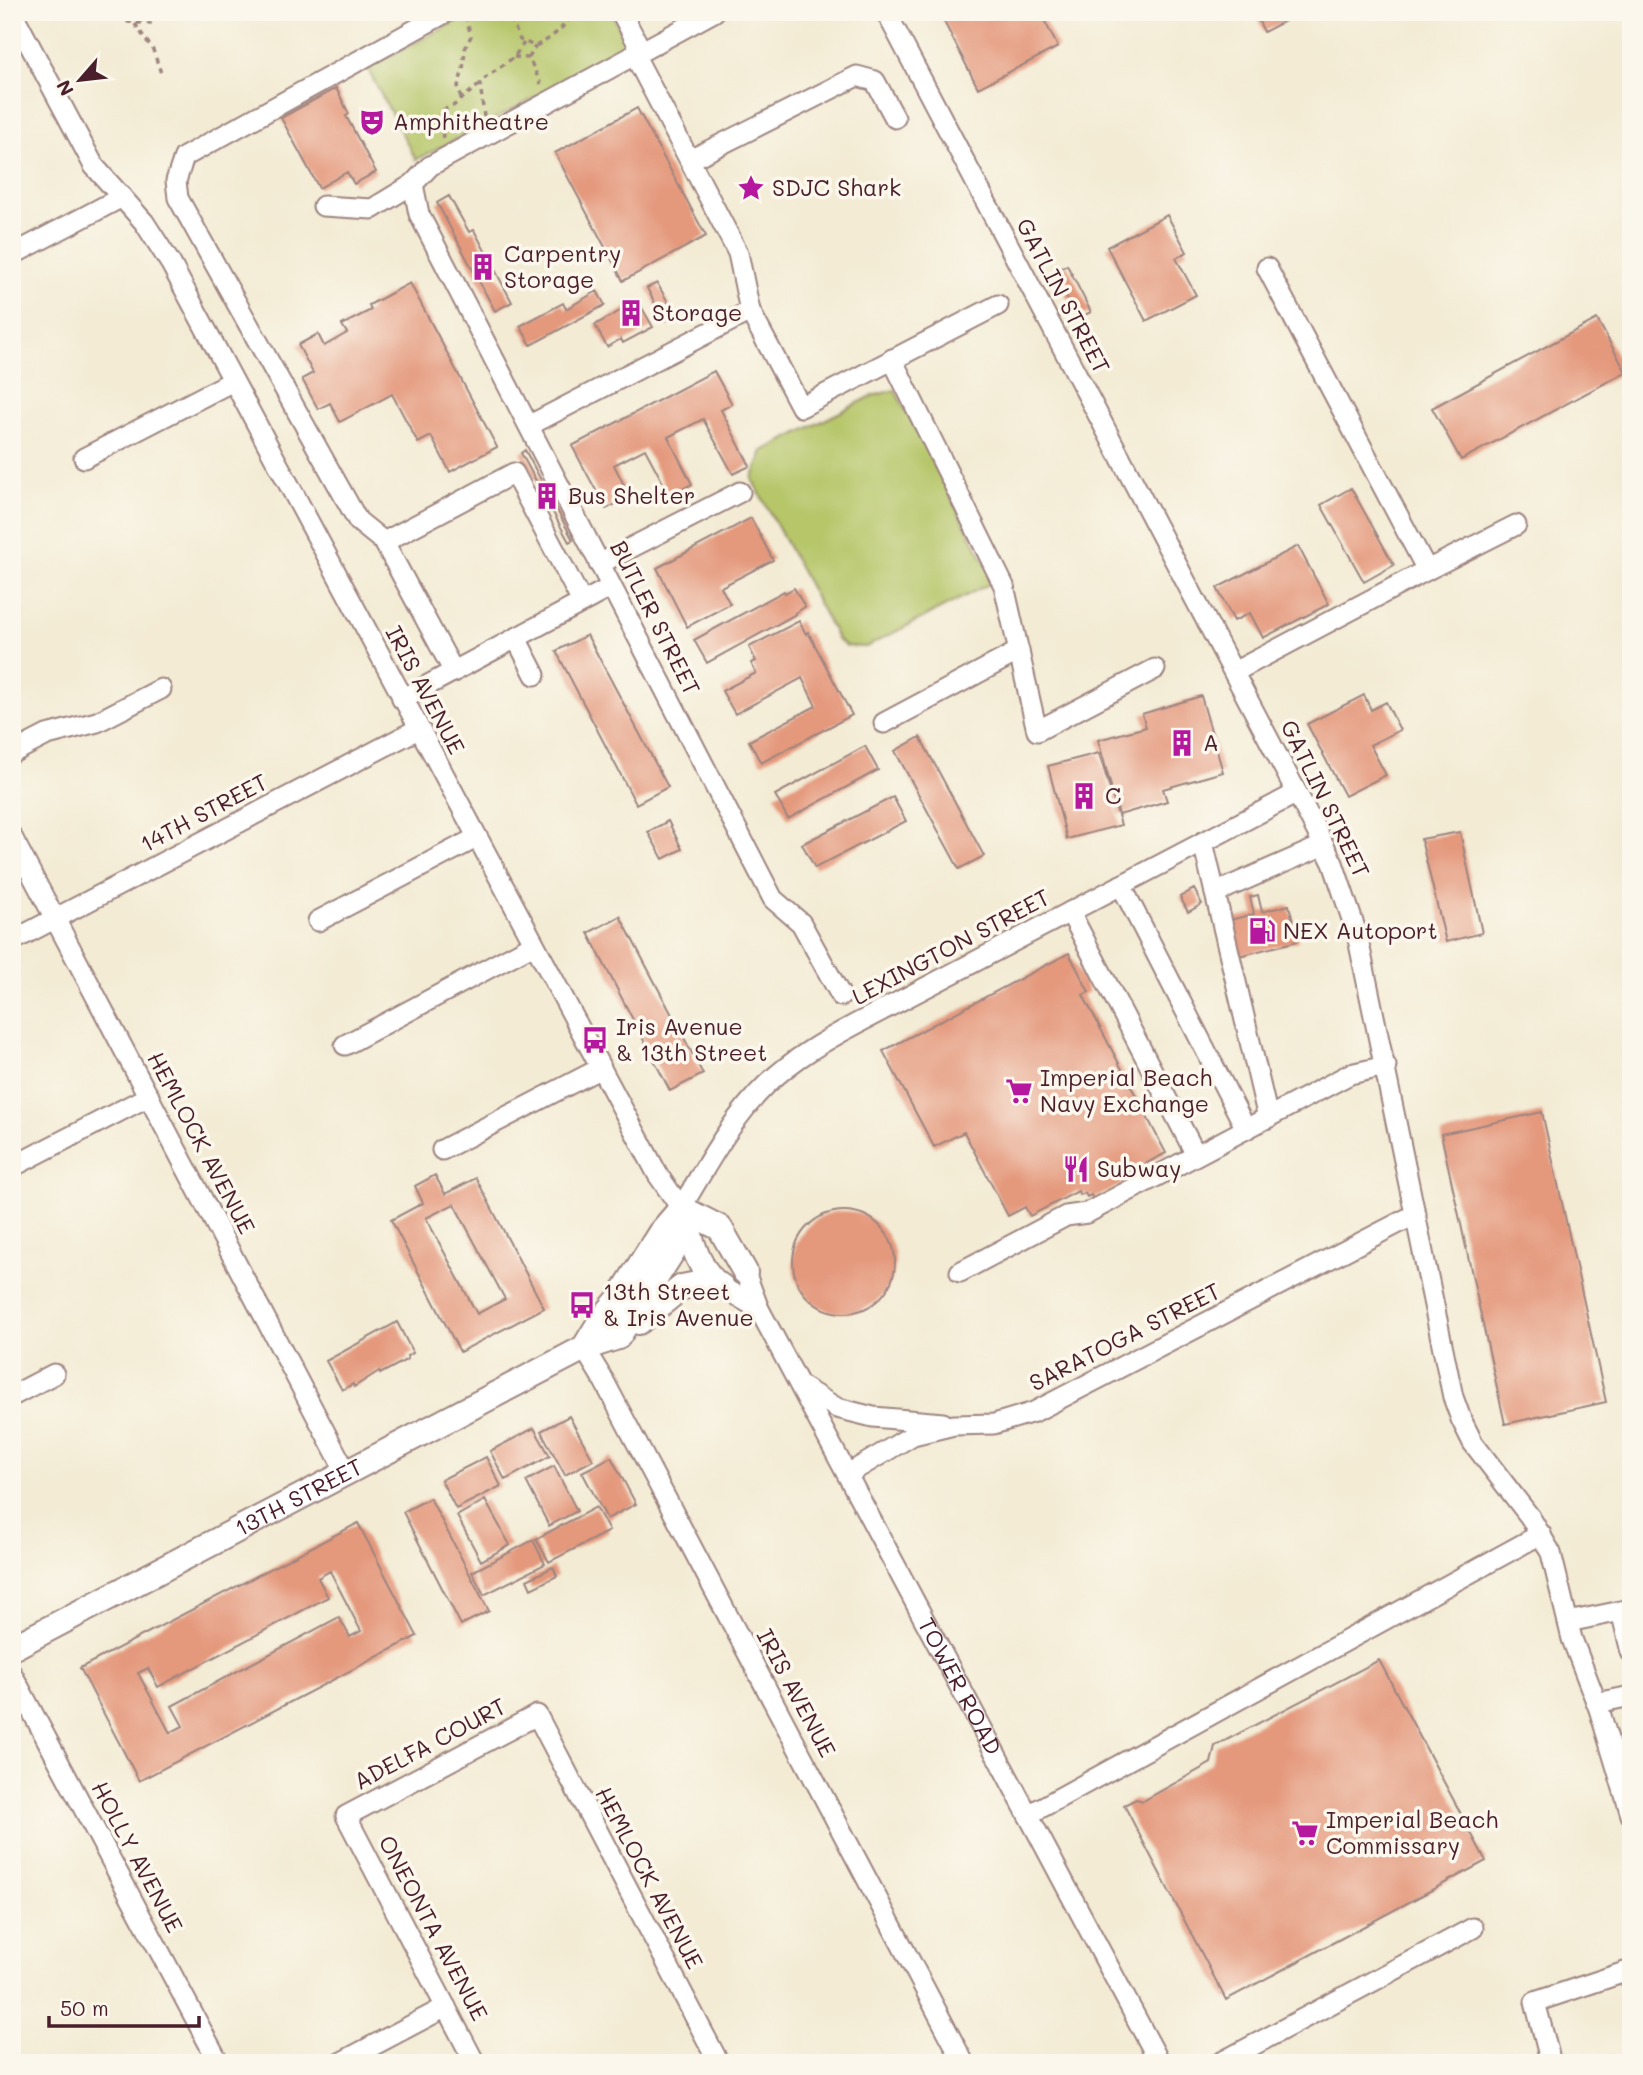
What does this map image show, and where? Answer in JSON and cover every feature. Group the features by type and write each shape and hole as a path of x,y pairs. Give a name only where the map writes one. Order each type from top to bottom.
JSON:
{"main road":[{"name":"TOWER ROAD","path":"681,1208 720,1228 745,1272"},
{"path":"681,1208 700,1262 717,1284"},
{"path":"618,1337 673,1251 681,1208"},
{"path":"584,1348 660,1233 681,1208"},
{"path":"618,1337 682,1287 717,1284"},
{"name":"13TH STREET","path":"12,1648 584,1348 618,1337"}],"street":[{"name":"IRIS AVENUE","path":"12,12 93,166 144,222 171,264 658,1175 681,1208"},
{"path":"447,12 184,157 176,181 178,198 358,521 384,542 454,672"},
{"path":"621,12 690,160 738,253 750,311 800,407 998,305"},
{"path":"323,206 372,209 413,184 430,166 714,12"},
{"name":"GATLIN STREET","path":"886,12 1297,793 1345,894 1357,934 1386,1066 1453,1397 1473,1443 1541,1534 1551,1553 1572,1639 1597,1703 1630,1806"},
{"path":"690,160 857,76 875,81 895,118"},
{"name":"BUTLER STREET","path":"413,184 419,214 773,899 801,923 841,996"},
{"path":"12,255 122,197"},
{"path":"1267,268 1427,570"},
{"path":"530,425 750,311"},
{"path":"892,359 1004,586 1037,731 1155,669"},
{"path":"84,458 233,381"},
{"path":"384,542 514,473 582,603"},
{"path":"599,564 740,492"},
{"path":"1234,672 1516,525"},
{"path":"402,699 611,587"},
{"path":"516,638 535,675"},
{"path":"884,723 1019,651"},
{"path":"12,753 47,735 97,722 161,689"},
{"name":"14TH STREET","path":"12,941 418,729"},
{"name":"LEXINGTON STREET","path":"681,1208 741,1113 767,1084 799,1057 849,1027 1297,793"},
{"name":"HEMLOCK AVENUE","path":"12,837 346,1472"},
{"path":"318,921 476,838"},
{"path":"1203,842 1268,1118"},
{"path":"1215,893 1324,845"},
{"path":"1121,885 1246,1129"},
{"path":"1070,912 1196,1155"},
{"path":"345,1045 534,944"},
{"path":"960,1272 1066,1216 1087,1213 1350,1074 1386,1066"},
{"path":"442,1150 601,1068"},
{"path":"12,1167 149,1096"},
{"name":"SARATOGA STREET","path":"848,1474 913,1435 954,1425 994,1424 1034,1412 1416,1214"},
{"name":"TOWER ROAD","path":"745,1272 759,1309 1160,2063"},
{"path":"717,1284 759,1309"},
{"name":"IRIS AVENUE","path":"584,1348 964,2063"},
{"path":"12,1396 54,1374"},
{"path":"801,1386 837,1408 873,1417 954,1425"},
{"path":"1028,1815 1541,1534"},
{"path":"1568,1622 1626,1610 1631,1652"},
{"name":"HOLLY AVENUE","path":"12,1674 219,2063"},
{"path":"1597,1703 1631,1696"},
{"name":"HEMLOCK AVENUE","path":"537,1715 719,2063"},
{"name":"ADELFA COURT","path":"346,1816 537,1715"},
{"name":"ONEONTA AVENUE","path":"346,1816 475,2063"},
{"path":"1220,2063 1473,1928"},
{"path":"1551,2063 1535,2002 1631,1970"},
{"path":"340,2063 446,2007"}],"path":[{"path":"123,12 128,22 154,24"},
{"path":"511,19 520,40 535,46 545,42 567,23 573,12"},
{"path":"461,98 458,86 465,49 471,36 466,18"},
{"path":"135,24 153,50 161,73"},
{"path":"445,158 440,111 453,106 484,78 514,57 524,43"},
{"path":"529,58 535,46"},
{"path":"514,57 529,58"},
{"path":"529,58 548,101"},
{"path":"479,85 484,117 492,132"}],"green space":[{"path":"474,12 611,12 630,48 416,160 367,68"},
{"path":"895,390 993,578 989,584 866,647 846,646 838,640 752,479 763,451 872,396"}],"building":[{"path":"939,12 1040,12 1058,47 978,88"},
{"path":"1254,12 1302,12 1264,32"},
{"path":"336,88 349,114 346,116 376,172 354,184 347,172 319,188 281,118"},
{"path":"637,108 706,236 623,281 555,153"},
{"name":"Carpentry Storage","path":"449,196 469,232 474,230 512,302 495,311 437,203"},
{"path":"1167,215 1187,252 1176,258 1196,295 1146,321 1107,247"},
{"path":"1067,265 1091,312 1078,318 1053,272"},
{"path":"410,283 497,447 450,472 431,436 418,443 392,394 340,422 330,403 318,409 302,379 313,373 298,345 318,334 324,346 347,333 342,325 371,310 369,305"},
{"name":"Storage","path":"657,283 676,316 664,321 647,288"},
{"name":"Carpentry Storage","path":"597,291 605,305 531,345 520,326 563,303 566,309"},
{"name":"Storage","path":"638,301 653,327 623,343 621,339 607,347 595,325"},
{"path":"1597,319 1626,372 1461,460 1432,408"},
{"path":"714,371 732,404 721,410 750,466 733,474 703,419 668,437 692,484 670,496 645,449 614,465 630,497 606,509 572,446"},
{"name":"Bus Shelter","path":"525,450 573,540 569,542 521,453"},
{"path":"1351,488 1394,565 1364,582 1321,505"},
{"path":"751,518 773,560 721,587 730,604 687,627 657,568"},
{"path":"1298,546 1329,604 1263,638 1250,613 1234,621 1217,588"},
{"path":"794,588 805,607 707,663 694,640"},
{"path":"799,621 806,634 808,632 852,715 761,763 749,741 816,706 802,678 735,714 722,691 756,673 751,663 756,661 749,647"},
{"path":"587,635 668,787 636,804 556,651"},
{"path":"1364,695 1371,710 1386,702 1400,730 1370,745 1386,775 1345,796 1307,724"},
{"path":"1201,696 1223,772 1163,789 1167,801 1119,815 1098,740 1146,727 1142,714"},
{"path":"920,737 984,856 959,869 895,751"},
{"path":"865,746 878,770 788,819 775,795"},
{"name":"C","path":"1099,753 1121,825 1067,839 1048,766"},
{"path":"893,797 906,821 815,868 802,844"},
{"path":"668,821 682,849 663,859 648,832"},
{"path":"1460,832 1482,933 1446,942 1421,839"},
{"path":"1194,889 1202,904 1188,912 1180,897"},
{"name":"NEX Autoport","path":"1258,895 1262,912 1289,905 1298,941 1235,957 1226,921 1254,914 1250,897"},
{"path":"620,916 703,1074 670,1091 588,933"},
{"name":"Imperial Beach Navy Exchange","path":"1069,953 1089,992 1083,995 1166,1153 1122,1176 1125,1183 1093,1199 1085,1193 1080,1195 1078,1191 1030,1216 1025,1207 1008,1216 964,1132 934,1147 883,1051"},
{"path":"1542,1112 1606,1402 1505,1424 1441,1134"},
{"path":"435,1175 445,1194 476,1178 544,1308 460,1352 391,1220 423,1203 415,1186","holes":["454,1204 505,1299 477,1314 426,1218"]},
{"path":"844,1211 863,1215 880,1226 891,1243 895,1262 891,1281 880,1298 863,1309 844,1313 825,1309 808,1298 797,1281 793,1262 797,1243 808,1226 825,1215"},
{"path":"397,1322 413,1353 407,1356 408,1359 380,1374 379,1371 354,1387 353,1384 342,1390 326,1361"},
{"path":"569,1416 593,1460 565,1475 541,1431"},
{"path":"534,1428 550,1456 505,1480 490,1451"},
{"path":"486,1457 501,1486 456,1509 441,1480"},
{"path":"611,1457 636,1504 607,1519 582,1472"},
{"path":"554,1466 577,1511 549,1526 526,1481"},
{"path":"430,1498 489,1611 461,1625 403,1512"},
{"path":"485,1500 510,1545 481,1561 457,1516"},
{"path":"596,1507 609,1531 549,1562 536,1539"},
{"path":"358,1523 417,1636 139,1781 80,1668","holes":["330,1571 361,1631 350,1637 339,1617 172,1706 183,1726 170,1733 138,1673 148,1668 158,1687 328,1597 318,1578"]},
{"path":"533,1540 545,1564 484,1595 472,1572"},
{"path":"553,1567 557,1576 531,1589 527,1580"},
{"name":"Imperial Beach Commissary","path":"1379,1660 1486,1861 1226,2000 1124,1805 1136,1799 1143,1801 1211,1763 1215,1746"}],"place":[{"name":"Amphitheatre","path":"372,122"},
{"name":"SDJC Shark","path":"751,188"},
{"name":"Carpentry Storage","path":"483,267"},
{"name":"Storage","path":"631,313"},
{"name":"Bus Shelter","path":"547,496"},
{"name":"A","path":"1182,743"},
{"name":"C","path":"1084,796"},
{"name":"NEX Autoport","path":"1262,931"},
{"name":"Iris Avenue & 13th Street","path":"595,1040"},
{"name":"Imperial Beach Navy Exchange","path":"1019,1091"},
{"name":"Subway","path":"1076,1169"},
{"name":"13th Street & Iris Avenue","path":"582,1305"},
{"name":"Imperial Beach Commissary","path":"1305,1833"}]}
